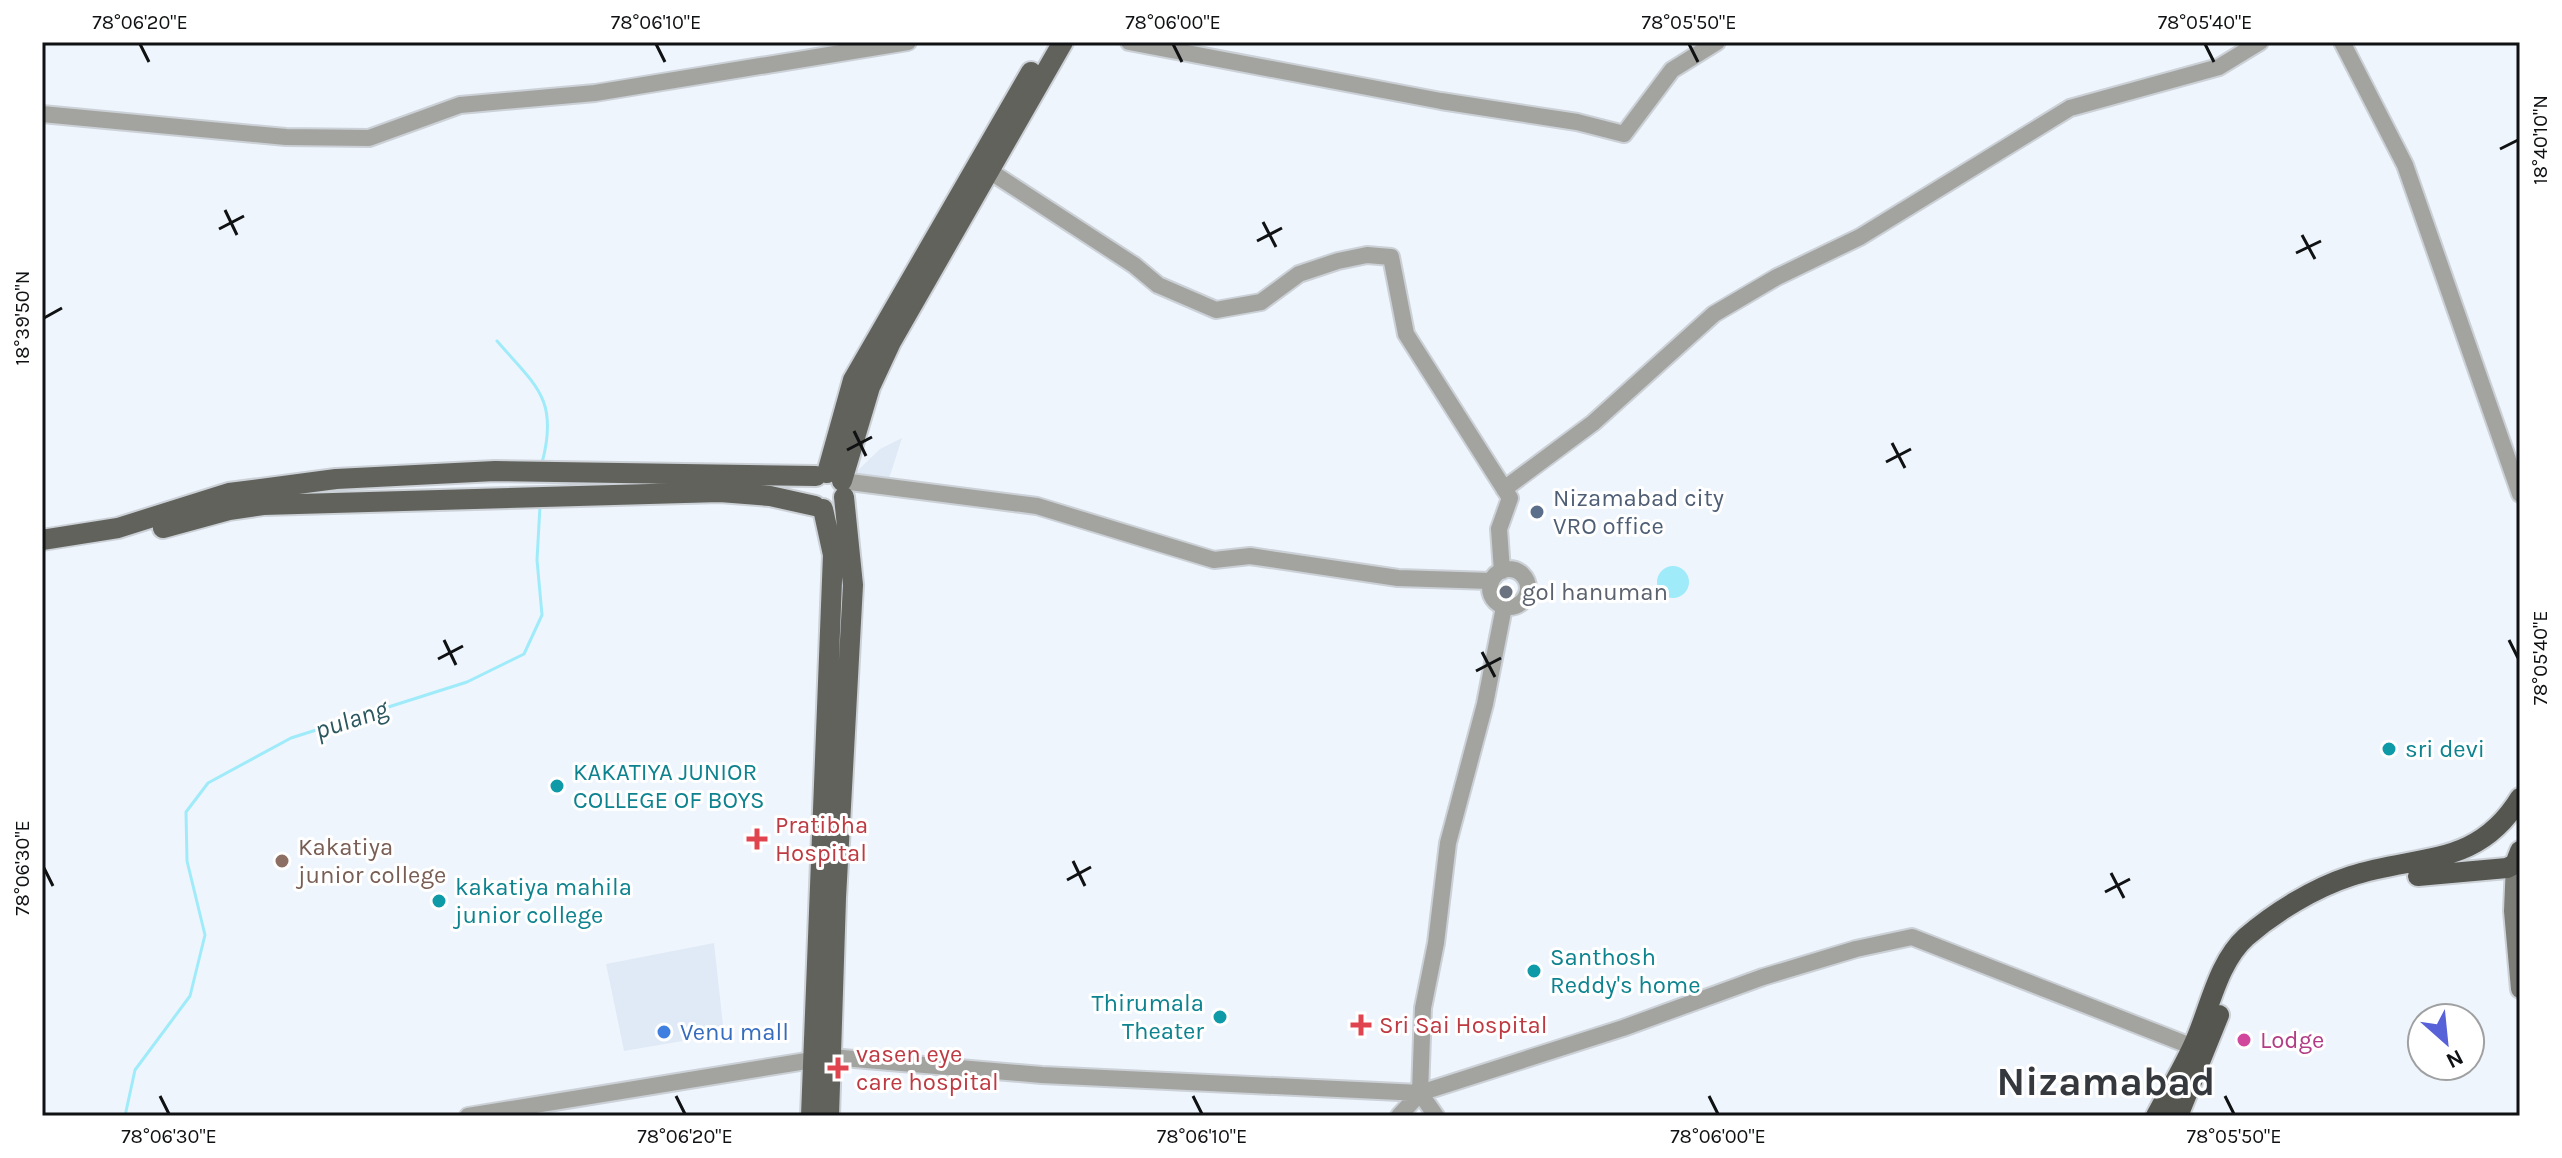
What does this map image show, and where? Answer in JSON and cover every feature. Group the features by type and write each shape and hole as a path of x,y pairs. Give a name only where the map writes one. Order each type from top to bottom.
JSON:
{"highway":[{"path":"2494,868 2484,858 2482,849 2520,798"},
{"path":"2156,1116 2199,1050 2236,972 2257,943 2317,904 2363,886 2451,870 2507,868 2518,854 2509,833 2492,834 2447,856 2350,876 2312,893 2257,929 2228,962 2199,1050 2178,1116"}],"main road":[{"path":"811,1116 822,1059 853,585 832,482 853,380 1049,42"},
{"path":"42,553 263,505 720,492 770,496 819,507 837,506 832,482 891,342 1063,42"},
{"path":"42,540 118,528 229,493 336,479 495,471 591,471 832,482"},
{"path":"829,1116 822,1059 833,555 819,507 808,491 832,482"},
{"path":"2518,854 2513,911 2520,989"}],"street":[{"path":"42,114 286,137 369,138 460,105 595,93 908,42"},
{"path":"1129,42 1441,101 1577,122 1624,134 1672,70 1717,42"},
{"path":"1504,489 1593,423 1714,314 1777,277 1860,237 2070,108 2219,67 2260,42"},
{"path":"2342,42 2405,165 2520,494"},
{"path":"991,172 1134,265 1158,285 1216,310 1261,302 1299,274 1338,261 1367,255 1391,257 1406,334 1510,498 1499,529 1497,576 1491,594 1504,607"},
{"path":"832,482 1037,506 1214,560 1250,556 1398,578 1497,576 1518,571 1528,586 1522,603 1504,607"},
{"path":"1436,1116 1420,1093 1423,1008 1436,943 1448,843 1485,704 1504,607"},
{"path":"468,1116 822,1059 1042,1075 1420,1093 1623,1028 1763,977 1856,949 1912,937 2199,1050"},
{"path":"1399,1116 1420,1093"}],"shaded area":[{"path":"902,438 888,482 853,475 880,449"},
{"name":"Venu mall","path":"714,943 724,1034 624,1051 606,964"}],"water":[{"path":"1673,566 1684,571 1689,582 1684,593 1673,598 1662,593 1657,582 1662,571"}],"waterway":[{"name":"pulang","path":"497,341 533,383 546,408 547,441 542,463"},
{"name":"pulang","path":"125,1116 135,1070 190,996 205,935 187,861 186,812 208,783 291,738 467,682 524,654 542,615 537,560 540,506"}],"place":[{"name":"Nizamabad city VRO office","path":"1537,512"},
{"name":"gol hanuman","path":"1506,592"},
{"name":"sri devi","path":"2389,749"},
{"name":"KAKATIYA JUNIOR COLLEGE OF BOYS","path":"557,786"},
{"name":"Pratibha Hospital","path":"757,839"},
{"name":"Kakatiya junior college","path":"282,861"},
{"name":"kakatiya mahila junior college","path":"439,901"},
{"name":"Santhosh Reddy's home","path":"1534,971"},
{"name":"Thirumala Theater","path":"1220,1017"},
{"name":"Sri Sai Hospital","path":"1361,1025"},
{"name":"Venu mall","path":"664,1032"},
{"name":"Lodge","path":"2244,1040"},
{"name":"vasen eye care hospital","path":"838,1068"}],"district":[{"name":"Nizamabad","path":"2106,1081"}]}
